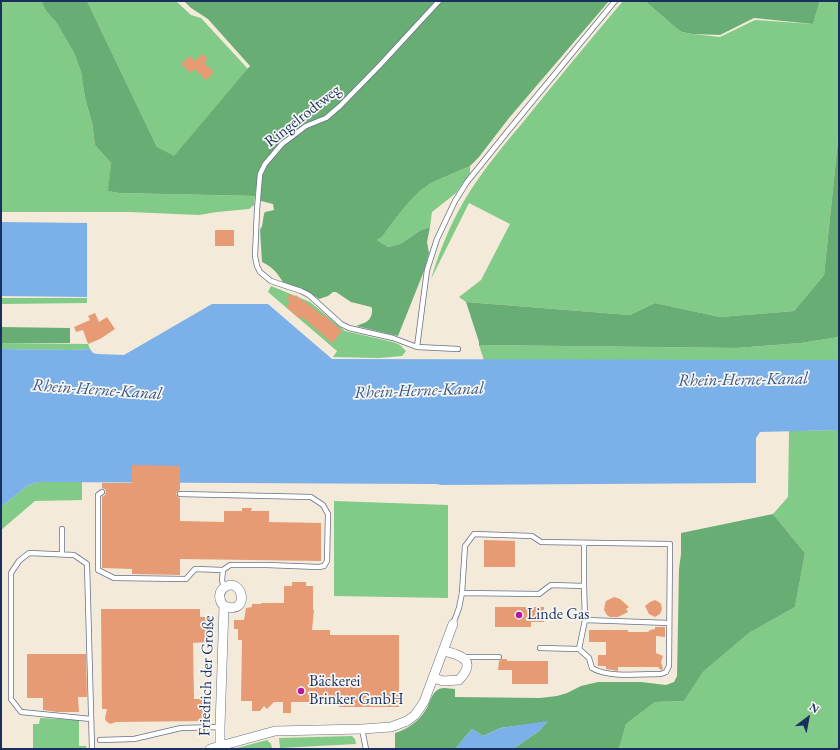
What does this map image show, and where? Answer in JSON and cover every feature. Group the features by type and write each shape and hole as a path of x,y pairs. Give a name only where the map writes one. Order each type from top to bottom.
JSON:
{"street":[{"name":"Friedrich der Große","path":"229,586 234,586 239,589 242,594 242,600 239,604 235,608 224,606 220,602 220,592 229,586"},
{"name":"Friedrich der Große","path":"220,746 224,606"},
{"name":"Friedrich der Große","path":"210,749 276,731 391,727 407,721 415,715 424,702 453,624"},
{"path":"434,678 443,681 459,680 466,673 468,667 465,659 461,656 444,651"}],"lane":[{"name":"Ringelrodtweg","path":"439,1 340,106 326,118 306,126 282,144 265,164 260,174 255,256 260,272 271,281 309,295 341,324 349,328 393,338 417,347 458,349"},
{"path":"417,347 427,270 437,239 455,201 467,182 614,1"},
{"path":"102,492 98,495 98,570 114,578 186,579 195,569 223,570 230,565 324,566 326,561 328,514 323,505 311,497 180,494"},
{"path":"62,529 62,554"},
{"path":"453,624 459,608 462,593 465,546 474,534 532,536 541,542 670,544 669,666 666,672 661,674 608,674 592,668 589,658 580,649 540,648"},
{"path":"580,649 584,620 584,543"},
{"path":"91,719 22,712 11,699 12,573 19,561 29,553 74,555 87,564 92,749"},
{"path":"223,570 222,580 224,588"},
{"path":"462,593 539,594 551,585 584,586"},
{"path":"584,620 669,623"},
{"path":"465,659 468,657 498,658"},
{"path":"100,740 134,739 181,728 220,727"},
{"path":"362,729 366,749"}],"green space":[{"path":"1,1 41,1 46,11 56,22 74,53 81,72 95,145 111,163 109,191 119,193 255,196 254,205 249,209 199,215 130,212 1,212"},
{"path":"41,1 87,1 157,147 174,156 250,66 208,19 191,8 184,1 609,1 509,118 479,157 470,166 431,183 420,191 409,202 382,237 377,240 388,247 400,244 421,230 430,227 427,242 429,253 424,271 398,336 356,326 363,324 370,318 372,312 371,307 351,302 336,292 319,299 306,291 283,282 274,270 262,262 260,230 265,212 274,210 273,204 261,201 261,189 256,189 255,196 119,193 108,191 111,163 95,145 81,72 74,53 56,22 46,11"},
{"path":"87,1 176,1 191,15 201,18 248,69 174,157 157,147"},
{"path":"623,1 645,1 682,32 720,37 755,20 813,24 820,1 839,1 839,131 824,275 794,311 720,317 655,303 630,315 466,302 459,297 481,280 510,224 469,203 431,279 441,249 450,229 459,210 478,178 563,72"},
{"path":"645,1 820,1 813,24 754,18 720,35 682,32"},
{"path":"839,131 839,337 801,343 736,348 479,345 466,302 630,315 655,303 720,317 794,311 824,275"},
{"path":"470,166 470,173 456,193 432,212 430,227 421,230 400,244 388,247 377,240 382,237 409,202 420,191 431,183"},
{"path":"271,286 310,302 345,331 393,342 400,345 406,351 402,356 379,358 333,357 337,351 268,292"},
{"path":"1,298 87,298 87,303 1,304"},
{"path":"1,327 70,328 70,343 1,343"},
{"path":"839,337 839,360 484,360 479,345 736,348 801,343"},
{"path":"1,343 88,344 90,349 1,349"},
{"path":"839,430 839,749 619,749 626,724 655,702 684,701 703,672 749,633 795,607 805,553 773,514 788,497 789,431"},
{"path":"38,482 82,482 82,500 35,501 1,530 1,507 27,486"},
{"path":"334,501 448,505 448,598 334,596"},
{"path":"773,514 805,553 795,607 749,633 703,672 684,701 655,702 626,724 619,749 513,749 539,731 547,722 500,728 483,736 472,729 455,749 395,749 395,733 405,729 417,720 427,708 435,692 441,688 455,689 455,697 540,698 557,696 581,686 598,682 641,682 666,685 674,682 677,676 681,533"},
{"path":"40,718 79,720 79,746 86,746 87,749 33,749 33,724 39,724"},
{"path":"352,736 355,739 356,744 280,748 279,738"},
{"path":"267,740 271,744 272,748 233,749"}],"water":[{"path":"1,222 87,223 87,297 1,296"},
{"name":"Rhein-Herne-Kanal","path":"212,304 268,304 332,359 839,360 839,430 760,432 756,438 756,483 441,485 38,482 27,486 1,507 1,349 90,349 93,353 97,354 124,355"},
{"path":"548,721 539,731 513,749 455,749 472,729 483,736 500,728"}],"building":[{"path":"202,54 208,59 204,63 214,72 206,80 195,69 191,73 181,64 190,56 195,61"},
{"path":"215,230 234,230 234,246 215,246"},
{"path":"290,294 294,297 296,295 323,316 324,315 342,331 332,343 306,320 301,317 300,319 286,307 290,302 286,299"},
{"path":"95,313 99,322 107,317 115,329 100,339 88,344 83,330 76,332 74,327 90,320 88,316"},
{"path":"132,465 180,466 180,490 176,494 180,498 180,521 224,522 224,511 242,511 242,508 252,508 251,511 269,511 269,522 321,523 321,561 180,559 180,575 132,574 132,569 102,568 102,497 106,492 105,489 102,488 102,483 132,483"},
{"path":"484,540 515,541 515,567 484,567"},
{"path":"292,582 306,582 306,586 313,586 314,610 312,630 330,630 330,635 399,635 399,707 339,707 339,705 321,705 321,702 291,702 291,713 283,713 283,702 274,702 267,709 264,706 260,711 252,711 252,701 241,701 242,640 238,640 238,629 234,629 234,620 244,620 246,608 252,607 252,604 284,603 284,586 292,586"},
{"path":"614,597 620,599 629,607 626,609 628,612 618,617 610,617 607,615 604,610 606,601"},
{"path":"655,600 661,604 662,609 660,614 655,617 649,614 645,606"},
{"name":"Linde Gas","path":"495,607 544,607 544,622 531,622 531,627 495,627"},
{"path":"101,609 200,609 200,617 207,617 208,642 193,643 194,699 205,699 203,721 116,722 110,724 106,721 105,718 107,709 102,709"},
{"path":"655,627 665,627 665,637 656,636 656,653 663,656 661,662 663,669 661,670 658,667 618,667 618,671 606,669 606,666 598,666 598,655 606,655 606,642 589,642 589,630 628,630 628,632 648,632 655,629"},
{"path":"27,654 86,654 87,697 78,697 79,712 57,712 43,710 43,698 27,698"},
{"path":"502,659 507,659 507,661 548,661 548,684 512,684 512,670 498,670 499,661"}],"place":[{"name":"Linde Gas","path":"519,615"},
{"name":"Bäckerei Brinker GmbH","path":"301,691"}]}
